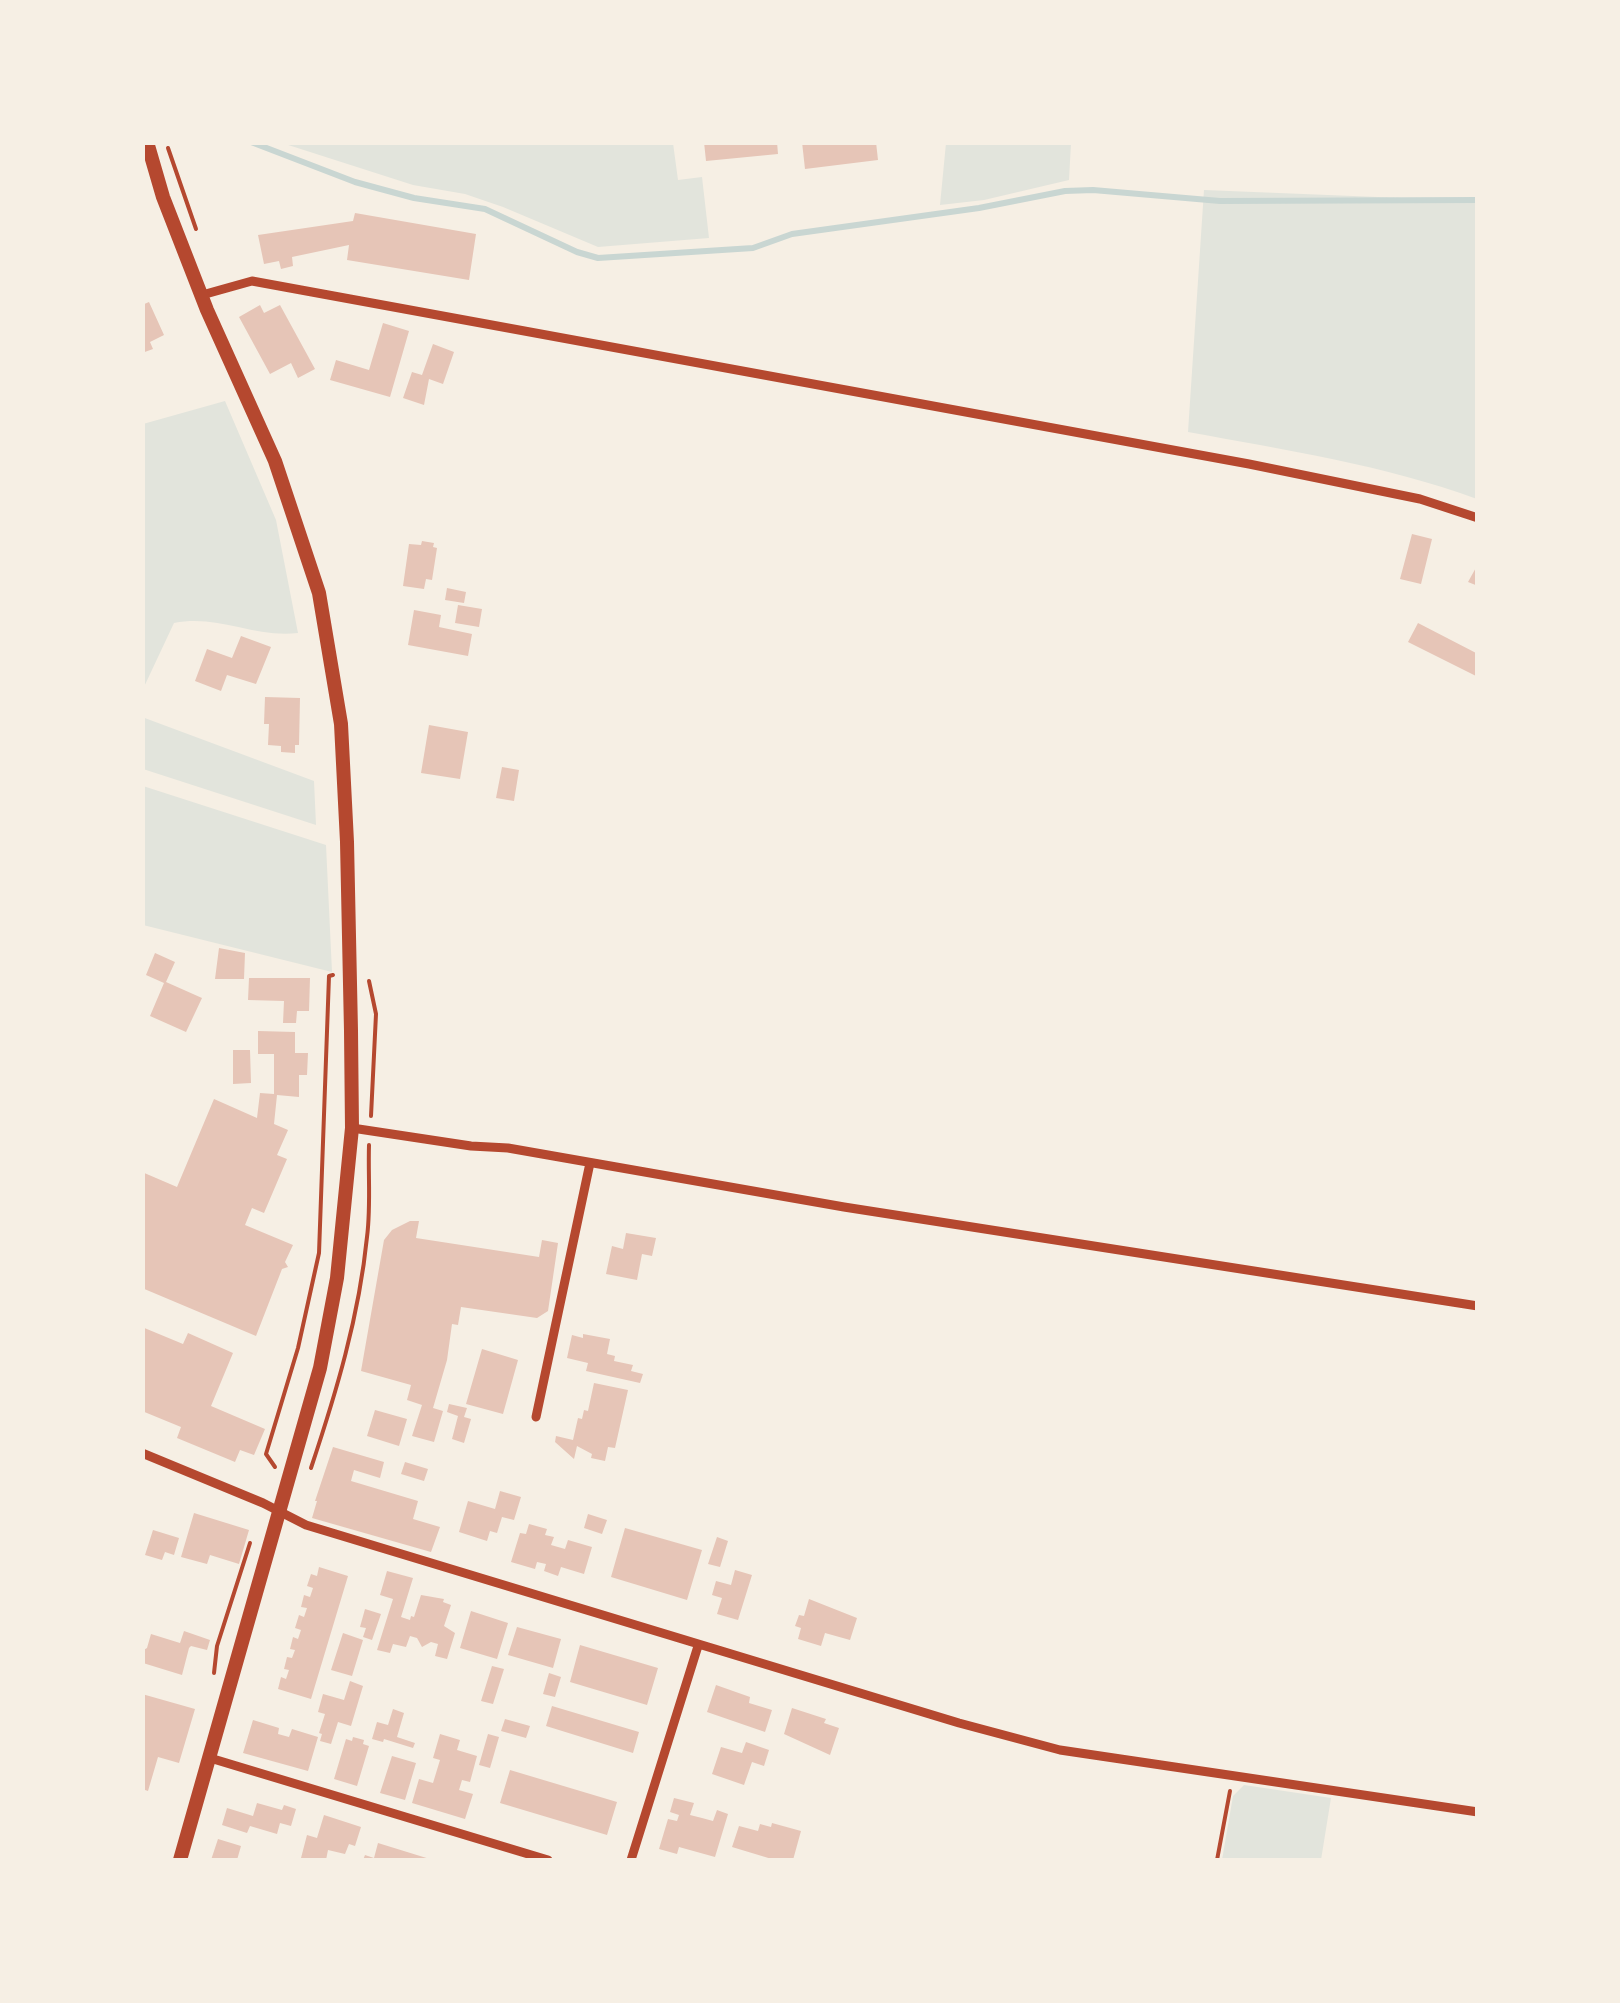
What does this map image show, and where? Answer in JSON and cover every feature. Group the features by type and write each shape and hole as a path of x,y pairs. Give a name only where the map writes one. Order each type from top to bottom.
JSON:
{"main road":[{"path":"147,142 202,295 275,461 319,593 341,724 348,842 352,1128 338,1278 320,1368 180,1860"}],"street":[{"path":"202,295 252,281 1249,464 1420,498 1478,518"},
{"path":"352,1128 508,1148 844,1207 1478,1306"},
{"path":"536,1417 590,1163"},
{"path":"142,1453 306,1525 698,1646 1060,1750 1478,1812"},
{"path":"631,1860 698,1646"},
{"path":"210,1758 548,1860"}],"path":[{"path":"167,142 198,235"},
{"path":"275,1466 266,1454 298,1348 318,1253 329,976 334,975"},
{"path":"306,1482 331,1409 359,1301 368,1232 376,1014 367,975"},
{"path":"217,1646 263,1503"},
{"path":"1217,1860 1233,1775"}],"shaded area":[{"path":"282,143 673,143 678,180 702,177 709,238 598,247 465,194 413,185"},
{"path":"946,143 1071,143 1069,180 984,200 940,205"},
{"path":"1204,190 1477,201 1477,499 1371,468 1188,432"},
{"path":"225,401 276,520 298,633 266,632 206,621 174,623 143,689 143,424"},
{"path":"142,717 314,781 316,825 143,769"},
{"path":"143,786 326,845 332,972 143,925"},
{"path":"1244,1785 1331,1798 1321,1860 1222,1860 1233,1796"}],"building":[{"path":"704,142 777,142 778,154 706,161"},
{"path":"802,142 876,142 878,160 805,169"},
{"path":"355,213 476,234 469,280 347,260 349,245 292,257 293,266 281,269 279,261 264,264 258,235 353,221"},
{"path":"149,302 164,335 150,342 153,349 142,353 142,305"},
{"path":"260,305 264,313 280,305 315,369 298,378 291,363 270,374 239,317"},
{"path":"383,323 409,331 390,397 330,380 336,360 369,370"},
{"path":"433,344 454,352 443,384 429,379 424,405 403,398 412,372 422,375"},
{"path":"1412,534 1432,539 1421,584 1400,579"},
{"path":"422,541 434,543 437,548 432,580 426,579 424,589 403,586 409,544 421,545"},
{"path":"1478,564 1478,586 1468,582"},
{"path":"447,588 466,592 464,603 445,600"},
{"path":"458,605 482,609 479,627 455,623"},
{"path":"414,610 441,615 439,627 472,634 468,656 408,645"},
{"path":"1418,623 1478,654 1478,677 1408,642"},
{"path":"241,636 271,647 256,684 227,675 221,691 195,681 207,649 232,658"},
{"path":"265,697 300,698 299,745 295,745 295,753 281,752 281,746 268,745"},
{"path":"429,725 468,732 460,779 421,773"},
{"path":"502,767 519,770 514,801 496,798"},
{"path":"219,948 245,953 244,979 215,979"},
{"path":"155,953 175,962 166,982 202,998 186,1032 150,1016 164,983 146,975"},
{"path":"249,978 310,978 309,1011 297,1011 296,1023 283,1023 284,1001 248,1000"},
{"path":"258,1031 295,1032 295,1053 308,1053 307,1075 299,1075 299,1097 277,1095 274,1124 288,1130 277,1155 287,1159 264,1213 252,1208 245,1225 293,1245 285,1262 288,1267 282,1269 256,1336 142,1288 142,1172 177,1187 214,1099 257,1118 260,1093 274,1094 274,1054 258,1054"},
{"path":"233,1050 250,1050 251,1083 233,1084"},
{"path":"419,1221 416,1238 539,1257 542,1240 558,1243 548,1311 537,1318 461,1307 458,1325 452,1324 447,1360 433,1408 443,1411 434,1442 412,1436 422,1405 407,1400 411,1385 361,1371 384,1240 392,1230"},
{"path":"626,1233 656,1238 652,1256 642,1254 637,1280 606,1274 612,1246 623,1249"},
{"path":"142,1327 183,1344 188,1333 233,1353 211,1406 265,1429 254,1455 240,1450 235,1462 177,1438 181,1427 142,1411"},
{"path":"583,1334 610,1339 607,1354 615,1356 614,1361 633,1365 631,1371 643,1374 640,1383 586,1371 588,1363 567,1358 572,1335 583,1338"},
{"path":"482,1349 518,1360 503,1414 466,1404"},
{"path":"594,1383 628,1390 615,1448 608,1447 605,1461 591,1458 592,1454 577,1446 574,1459 555,1442 556,1436 573,1440 578,1418 582,1419 584,1410 588,1411"},
{"path":"449,1404 467,1408 464,1417 471,1419 464,1443 452,1439 458,1416 447,1412"},
{"path":"375,1410 407,1419 399,1446 367,1436"},
{"path":"333,1447 384,1462 380,1478 354,1470 351,1481 418,1501 413,1519 440,1527 431,1552 312,1518"},
{"path":"405,1462 428,1469 424,1481 401,1474"},
{"path":"500,1491 521,1497 514,1520 502,1517 497,1533 490,1531 487,1541 459,1532 468,1501 495,1509"},
{"path":"194,1513 249,1530 239,1564 210,1555 207,1564 181,1557"},
{"path":"588,1514 607,1520 602,1534 584,1528"},
{"path":"529,1524 547,1529 545,1535 554,1537 551,1545 565,1549 568,1540 592,1547 584,1574 561,1567 558,1576 544,1571 546,1564 537,1562 535,1569 511,1562 520,1533 526,1534"},
{"path":"625,1528 702,1550 687,1600 611,1577"},
{"path":"153,1530 179,1538 174,1555 165,1552 162,1560 145,1555"},
{"path":"717,1537 728,1541 720,1567 708,1564"},
{"path":"319,1567 348,1576 311,1699 278,1689 281,1677 286,1679 289,1670 284,1669 287,1657 292,1658 295,1650 290,1649 293,1637 298,1639 301,1630 295,1628 299,1615 304,1617 307,1608 301,1607 304,1595 310,1597 313,1588 307,1586 311,1574 317,1576"},
{"path":"735,1570 752,1575 738,1620 717,1614 722,1598 712,1595 716,1581 731,1585"},
{"path":"387,1571 413,1578 401,1617 414,1617 421,1595 444,1599 451,1605 444,1626 455,1633 447,1659 435,1656 438,1644 431,1642 422,1647 417,1638 410,1636 406,1647 393,1644 390,1653 377,1650 393,1599 380,1595"},
{"path":"809,1599 857,1618 850,1640 825,1633 821,1646 798,1639 801,1628 795,1626 799,1615 804,1616"},
{"path":"365,1609 381,1614 372,1640 363,1637 366,1628 360,1627"},
{"path":"471,1611 508,1623 497,1659 460,1648"},
{"path":"517,1627 561,1639 553,1668 508,1655"},
{"path":"184,1631 210,1640 207,1650 189,1648 182,1675 143,1663 142,1651 147,1648 151,1634 180,1643"},
{"path":"343,1633 363,1640 352,1676 331,1670"},
{"path":"580,1645 658,1668 647,1705 570,1682"},
{"path":"492,1666 504,1669 493,1704 481,1701"},
{"path":"549,1673 561,1677 555,1697 543,1694"},
{"path":"350,1681 363,1686 351,1726 338,1722 331,1744 320,1741 325,1714 318,1712 323,1694 344,1700"},
{"path":"716,1685 772,1710 765,1732 707,1712"},
{"path":"142,1694 195,1709 179,1763 158,1757 148,1791 142,1789"},
{"path":"552,1706 639,1732 633,1753 546,1726"},
{"path":"792,1708 826,1719 824,1723 839,1728 830,1755 784,1734"},
{"path":"393,1709 404,1713 397,1737 415,1743 413,1748 372,1739 377,1722 388,1725"},
{"path":"505,1719 530,1726 526,1738 501,1731"},
{"path":"253,1720 279,1728 278,1734 289,1737 292,1729 318,1737 308,1771 243,1753"},
{"path":"440,1734 460,1740 457,1750 477,1756 470,1782 462,1780 459,1790 473,1794 465,1819 412,1803 419,1779 433,1783 440,1760 433,1758"},
{"path":"488,1734 499,1737 490,1768 479,1765"},
{"path":"353,1737 369,1746 357,1786 334,1779 346,1739 352,1741"},
{"path":"746,1742 769,1750 764,1766 752,1762 744,1785 712,1774 721,1747 742,1753"},
{"path":"392,1756 416,1763 405,1800 380,1793"},
{"path":"510,1770 617,1802 607,1835 500,1803"},
{"path":"674,1798 694,1803 690,1815 713,1821 717,1810 728,1814 715,1857 679,1847 677,1854 659,1849 668,1819 677,1821 679,1815 670,1812"},
{"path":"257,1803 282,1810 284,1805 296,1809 291,1826 280,1823 277,1834 250,1826 247,1833 222,1825 227,1808 253,1816"},
{"path":"324,1815 361,1827 355,1846 349,1844 345,1854 328,1850 326,1860 301,1858 307,1835 317,1838"},
{"path":"772,1823 801,1831 793,1860 775,1860 732,1847 739,1826 758,1831 760,1824 771,1827"},
{"path":"218,1839 241,1846 237,1860 211,1860"},
{"path":"378,1843 433,1860 363,1860 365,1855 374,1858"}],"waterway":[{"path":"251,142 355,182 414,198 485,209 598,258 753,248 792,234 979,208 1065,191 1220,201 1478,200"}]}
